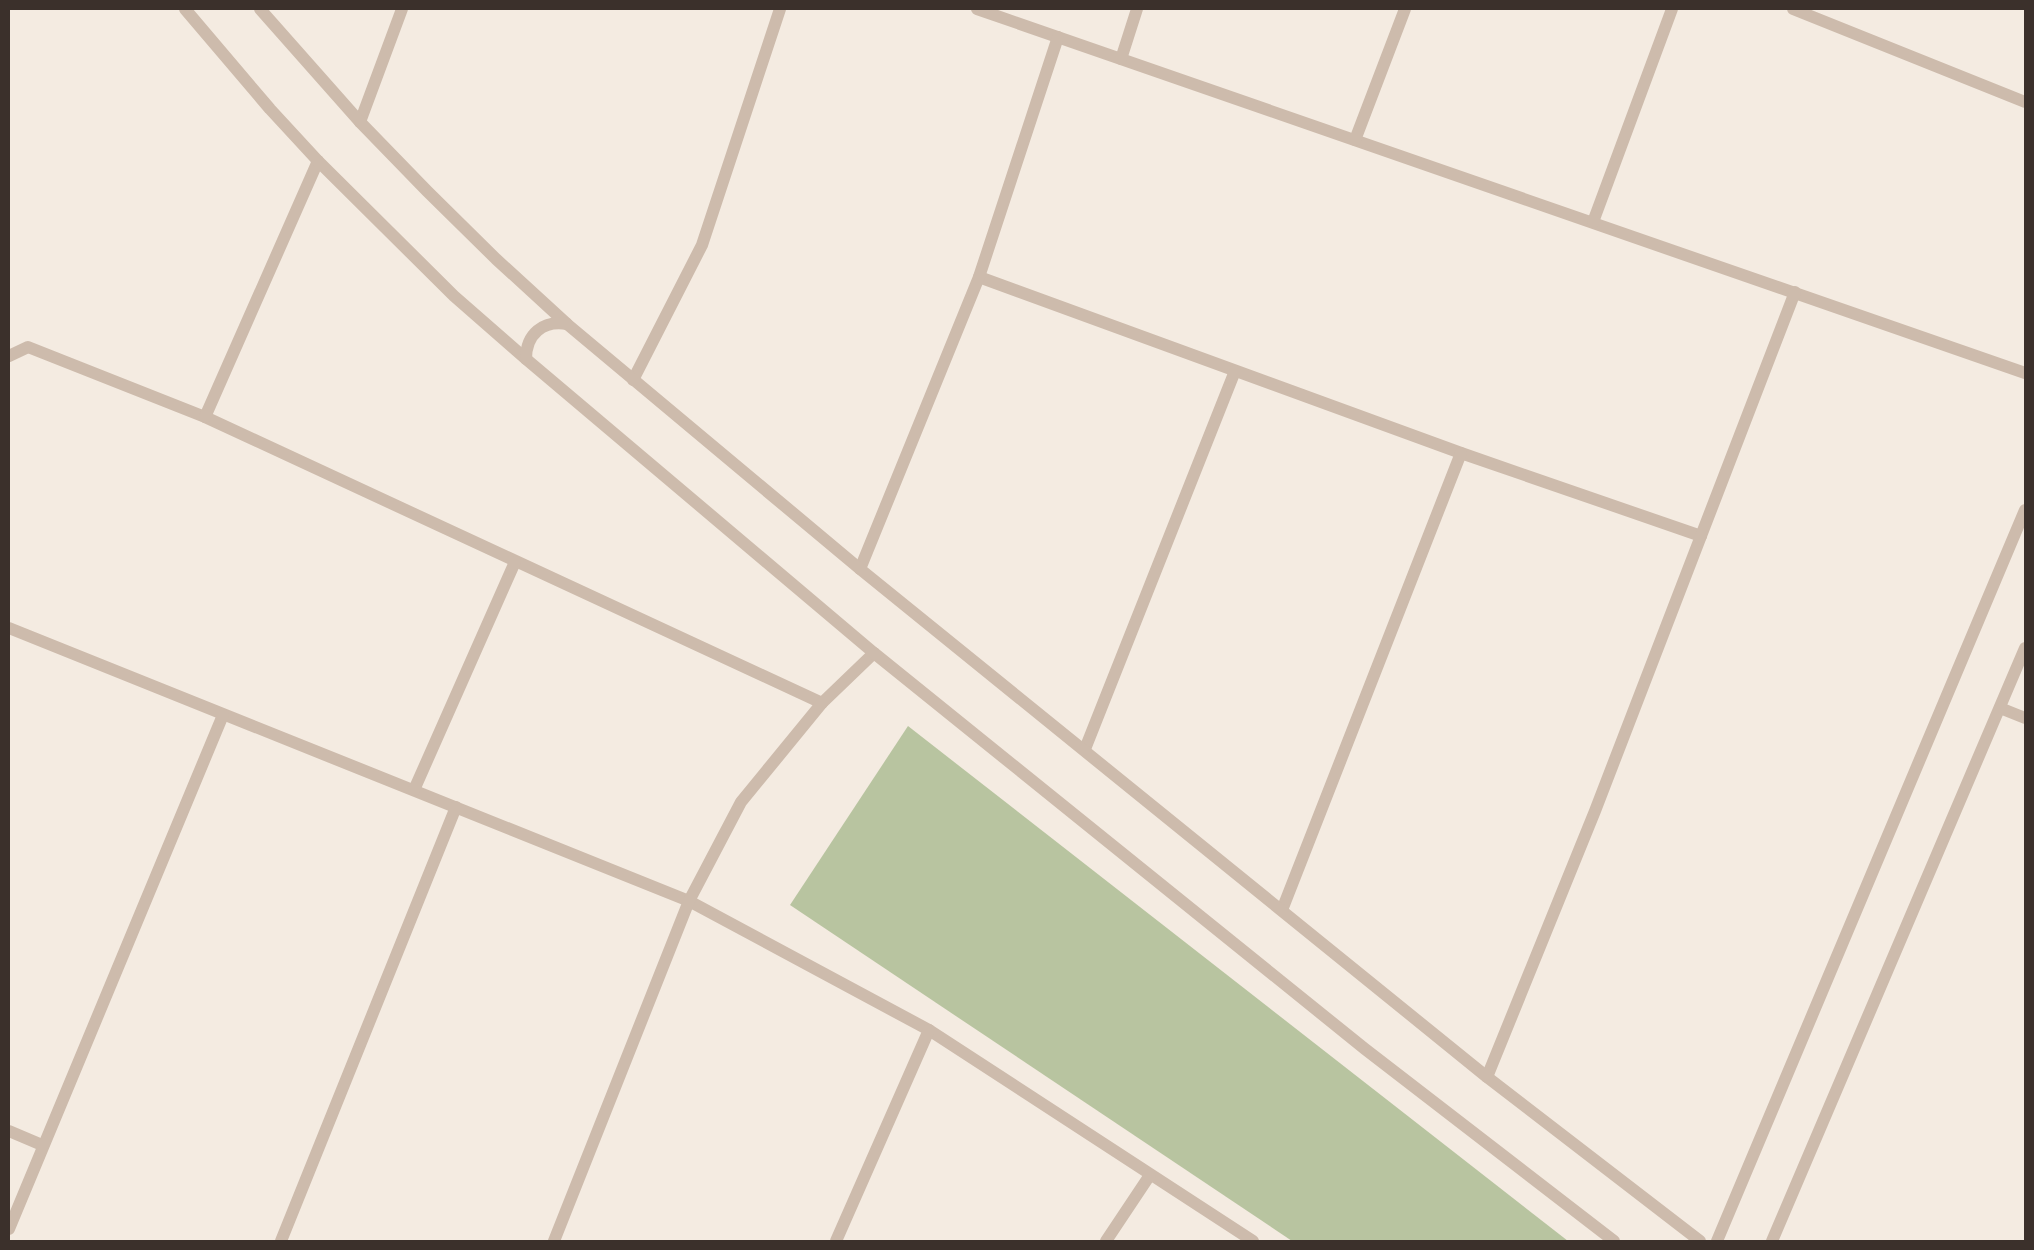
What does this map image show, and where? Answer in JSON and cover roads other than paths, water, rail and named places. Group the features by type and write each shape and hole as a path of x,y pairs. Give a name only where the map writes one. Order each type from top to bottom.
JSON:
{"street":[{"path":"185,9 252,89 318,161 447,289 526,359 874,653 1365,1049 1614,1241"},
{"path":"260,9 360,122 496,260 567,324 860,570 1085,750 1487,1077 1700,1241"},
{"path":"360,122 402,9"},
{"path":"633,380 702,245 780,9"},
{"path":"977,9 2025,373"},
{"path":"1121,59 1137,9"},
{"path":"1355,140 1404,9"},
{"path":"1593,222 1672,9"},
{"path":"1793,9 2025,102"},
{"path":"860,570 979,277 1058,37"},
{"path":"205,417 318,161"},
{"path":"979,277 1461,453 1701,536"},
{"path":"1487,1077 1595,811 1795,292"},
{"path":"526,359 528,341 541,327 559,322 567,324"},
{"path":"9,356 28,347 205,417 822,703"},
{"path":"1085,750 1235,371"},
{"path":"1282,910 1461,453"},
{"path":"1717,1241 2025,510"},
{"path":"414,790 515,562"},
{"path":"9,628 689,902 929,1030 1253,1241"},
{"path":"1772,1241 2025,648"},
{"path":"554,1241 689,902 741,802 822,703 874,653"},
{"path":"2000,708 2025,718"},
{"path":"9,1228 223,714"},
{"path":"281,1241 456,807"},
{"path":"836,1241 929,1030"},
{"path":"9,1131 42,1145"},
{"path":"1106,1241 1150,1175"}]}
